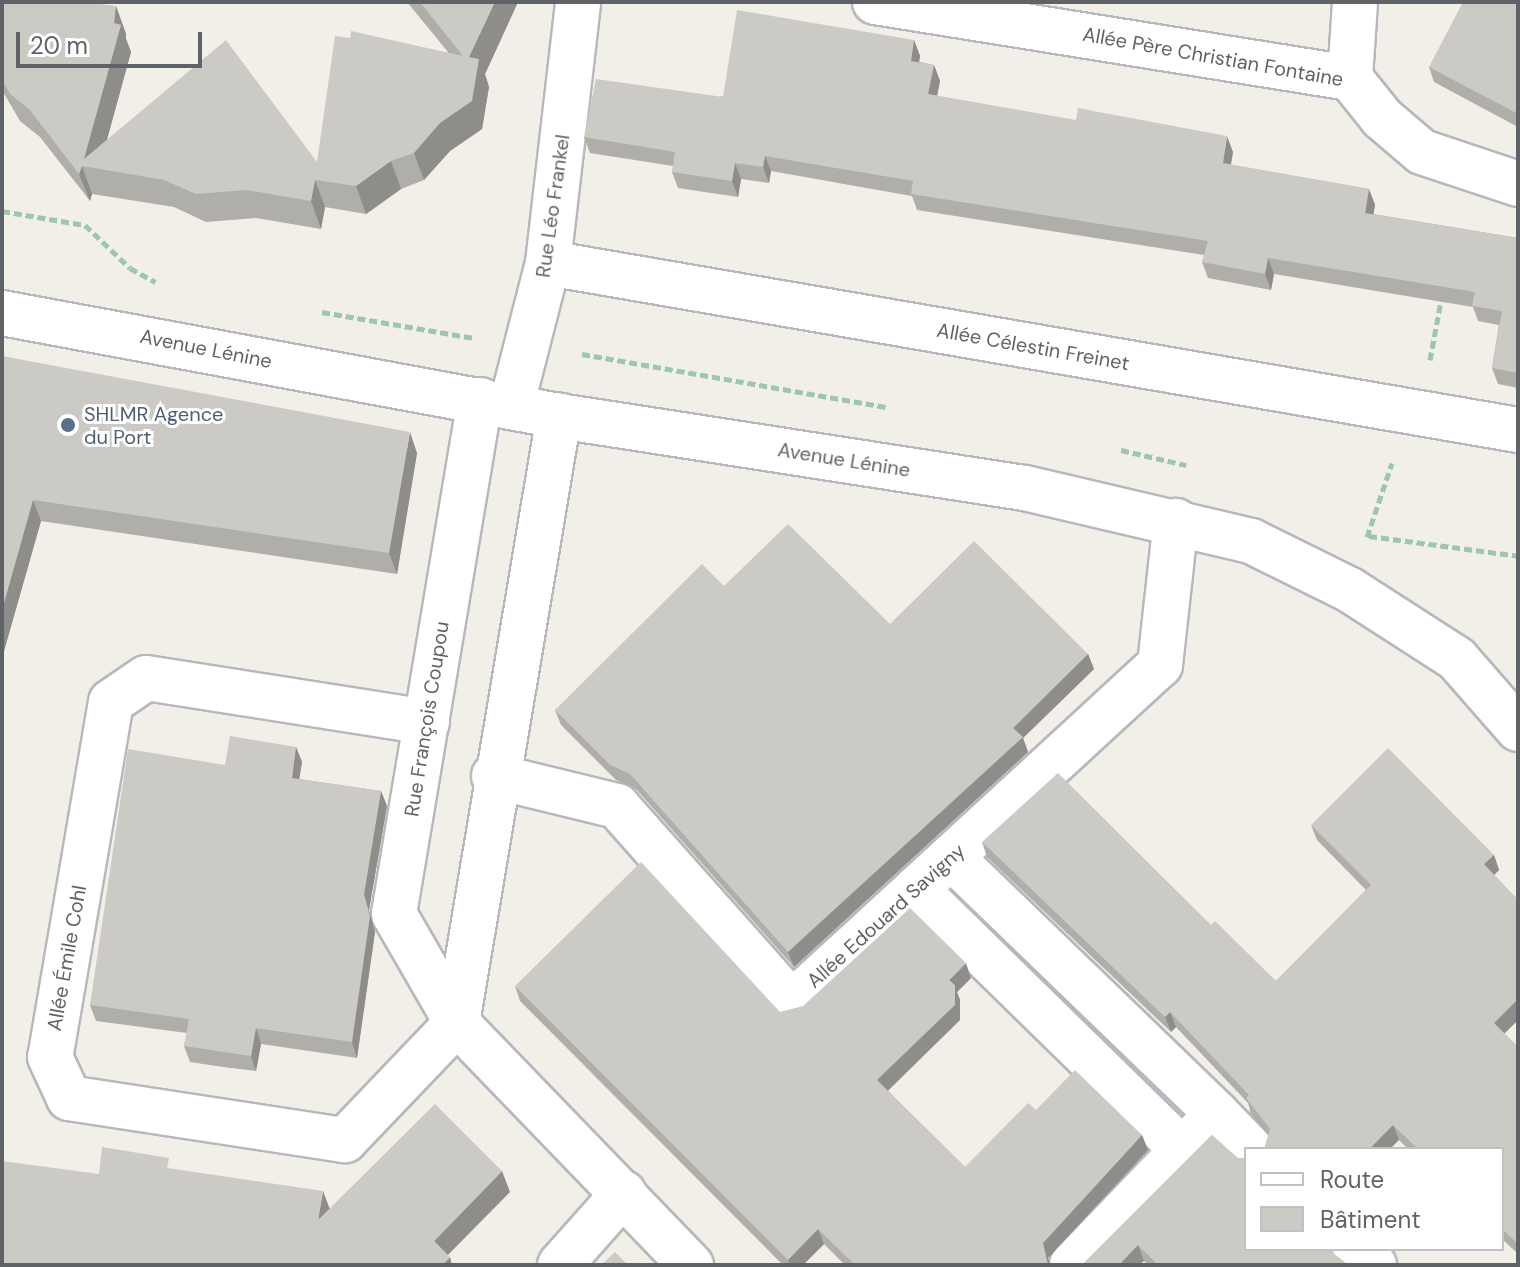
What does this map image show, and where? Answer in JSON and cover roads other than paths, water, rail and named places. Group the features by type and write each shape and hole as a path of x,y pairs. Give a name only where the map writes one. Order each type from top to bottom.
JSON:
{"street":[{"name":"Rue Léo Frankel","path":"495,404 548,263 578,2"},
{"name":"Allée Père Christian Fontaine","path":"875,2 1350,78 1382,118 1422,152 1518,184"},
{"path":"1350,78 1355,2"},
{"name":"Allée Célestin Freinet","path":"548,263 1518,430"},
{"name":"Avenue Lénine","path":"2,313 559,416 1025,488 1251,541 1350,590 1457,659 1518,729"},
{"name":"Rue François Coupou","path":"495,404 427,722 394,914 457,1023 691,1265"},
{"path":"457,1023 494,776 559,416"},
{"name":"Allée Edouard Savigny","path":"494,776 617,806 792,1003 1160,665 1176,521"},
{"name":"Allée Émile Cohl","path":"427,722 146,678 111,702 50,1057 69,1098 345,1140 457,1023"},
{"path":"951,857 1249,1147"},
{"path":"916,889 1185,1152"},
{"path":"1072,1265 1185,1152 1217,1114"},
{"path":"560,1265 624,1193"},
{"path":"1357,1251 1374,1265"}],"place":[{"name":"SHLMR Agence du Port","path":"68,425"}]}
